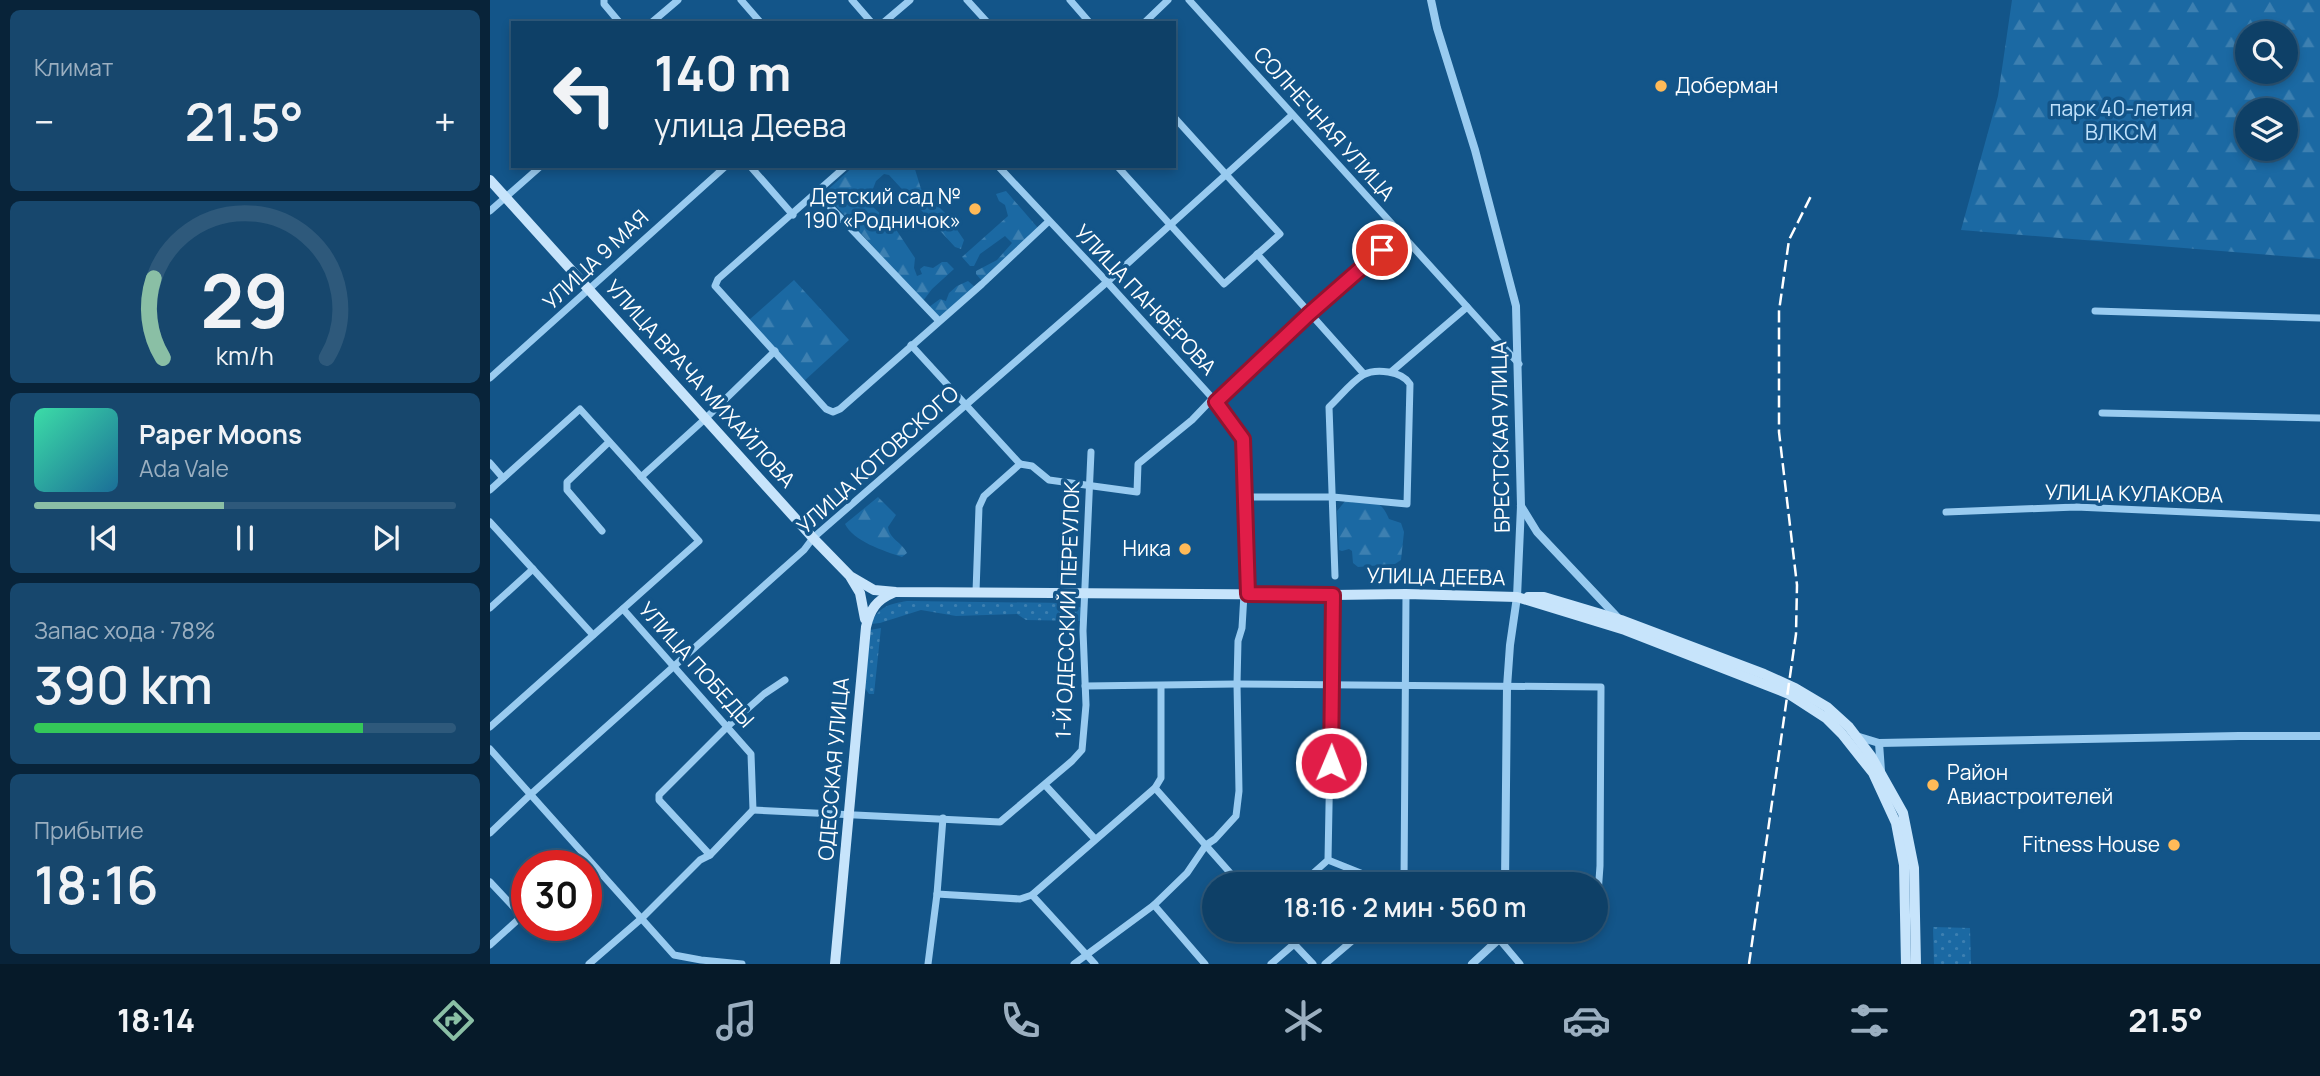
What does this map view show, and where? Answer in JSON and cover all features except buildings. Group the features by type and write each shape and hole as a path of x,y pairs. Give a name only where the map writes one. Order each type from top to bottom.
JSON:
{"main road":[{"name":"УЛИЦА ВРАЧА МИХАЙЛОВА","path":"490,180 850,576 874,590 896,592"},
{"path":"850,576 860,593 866,626"},
{"name":"УЛИЦА ДЕЕВА","path":"896,592 1406,594 1517,597 1618,628 1789,694 1826,718 1842,734 1873,773 1896,823 1904,865 1906,964"},
{"name":"ОДЕССКАЯ УЛИЦА","path":"835,964 866,626 869,613 875,604 896,592"},
{"path":"1517,597 1544,597 1621,620 1740,664 1795,688 1827,707 1856,736 1882,774 1903,813 1911,845 1915,890 1916,964"}],"street":[{"path":"604,0 604,4 618,21"},
{"path":"654,21 678,0"},
{"path":"741,0 759,21"},
{"path":"852,0 870,21"},
{"path":"885,21 910,0"},
{"path":"967,0 986,21"},
{"path":"1070,0 1088,21"},
{"path":"1146,21 1168,0"},
{"name":"СОЛНЕЧНАЯ УЛИЦА","path":"1189,0 1518,365"},
{"name":"БРЕСТСКАЯ УЛИЦА","path":"1431,0 1437,28 1475,150 1516,306 1521,506 1517,597 1507,687 1505,872"},
{"name":"УЛИЦА КОТОВСКОГО","path":"490,834 531,794 804,550 813,538 1107,282 1292,114"},
{"path":"1119,168 1224,284 1280,234 1176,119"},
{"path":"490,211 539,168"},
{"name":"УЛИЦА 9 МАЯ","path":"490,378 590,291 601,276 724,168"},
{"path":"752,168 793,215"},
{"path":"844,168 718,279 715,286 826,409 833,412 840,409 1048,222"},
{"name":"УЛИЦА ПАНФЁРОВА","path":"1000,168 1215,400 1243,439 1247,497 1246,594 1238,641 1239,791 1236,816 1206,845 1187,873 1154,905 1073,964"},
{"path":"817,193 939,321"},
{"path":"911,345 1020,464 1032,466 1049,480 1137,492 1138,464 1215,400 1400,234"},
{"path":"1257,254 1364,374"},
{"path":"1391,372 1467,307"},
{"path":"2095,311 2320,317"},
{"path":"641,477 775,351"},
{"path":"1247,497 1333,497 1407,504 1410,384 1406,378 1391,372 1364,374 1329,407 1333,497 1335,576"},
{"path":"490,490 580,409 698,541 490,727"},
{"path":"2102,412 2320,418"},
{"path":"602,531 567,490 567,482 609,442"},
{"name":"1-Й ОДЕССКИЙ ПЕРЕУЛОК","path":"753,810 1000,822 1082,750 1086,705 1083,631 1091,452"},
{"path":"490,463 503,478"},
{"path":"976,592 979,507 984,496 1020,464"},
{"path":"1521,506 1538,532 1621,620"},
{"name":"УЛИЦА КУЛАКОВА","path":"1946,512 2076,508 2320,518"},
{"path":"490,522 593,635"},
{"path":"490,608 533,569"},
{"path":"1404,872 1406,594"},
{"path":"1314,872 1328,860 1333,595"},
{"name":"УЛИЦА ПОБЕДЫ","path":"622,608 751,754 753,810"},
{"path":"710,855 659,800 659,795 727,727 764,694 785,680"},
{"path":"1085,686 1237,684 1601,687 1600,872"},
{"path":"937,894 1020,899 1032,895 1155,788 1161,778 1161,686"},
{"path":"1856,736 1879,743 2320,736"},
{"path":"1879,743 1882,774"},
{"path":"490,749 674,955 700,962 742,964"},
{"path":"1045,785 1095,839"},
{"path":"1155,788 1230,872"},
{"path":"589,964 642,918 700,860 710,855 753,810"},
{"path":"928,964 943,818"},
{"path":"1328,860 1358,872"},
{"path":"490,882 522,916 490,945"},
{"path":"1032,895 1095,964"},
{"path":"1154,905 1205,964"},
{"path":"1291,942 1313,964"},
{"path":"1325,964 1351,942"},
{"path":"1472,964 1496,942"},
{"path":"1502,942 1520,964"},
{"path":"1271,964 1293,945"}],"green space":[{"name":"парк 40-летия ВЛКСМ","path":"2012,0 2320,0 2320,259 1961,230 1998,96"},
{"path":"852,168 915,168 921,189 947,215 964,240 961,249 955,247 889,175 884,174 876,181 869,199 874,208 893,225 915,258 917,276 922,274 920,269 924,266 933,268 942,262 947,262 954,269 923,301 824,193"},
{"path":"1006,191 1038,228 982,281 976,271 997,260 1012,243 1005,236 980,254 974,266 970,266 962,257 1008,216 1005,205 999,201 996,194"},
{"path":"794,280 849,340 803,382 749,320"},
{"path":"968,281 975,287 941,319 929,307 940,299 946,301 949,293"},
{"path":"878,497 896,515 888,527 891,535 907,553 902,557 862,540 845,524"},
{"path":"1346,500 1377,503 1389,519 1401,523 1404,532 1401,560 1395,564 1358,567 1353,563 1352,551 1339,550 1337,511"},
{"path":"907,601 1068,603 1082,608 1082,621 1026,620 1017,614 956,616 921,610 871,624 885,607"},
{"path":"881,628 874,694 869,694 865,688 870,630"},
{"path":"1933,927 1970,928 1971,964 1934,964"}],"railway":[{"path":"1749,964 1796,634 1797,585 1779,432 1779,311 1789,240 1811,196"}],"place":[{"name":"Доберман","path":"1661,86"},
{"name":"Детский сад № 190 «Родничок»","path":"975,209"},
{"name":"Ника","path":"1185,549"},
{"name":"Район Авиастроителей","path":"1933,785"},
{"name":"Fitness House","path":"2174,845"}],"route":[{"path":"1331,763 1333,595 1248,594 1247,497 1243,439 1216,402 1382,250"}]}
